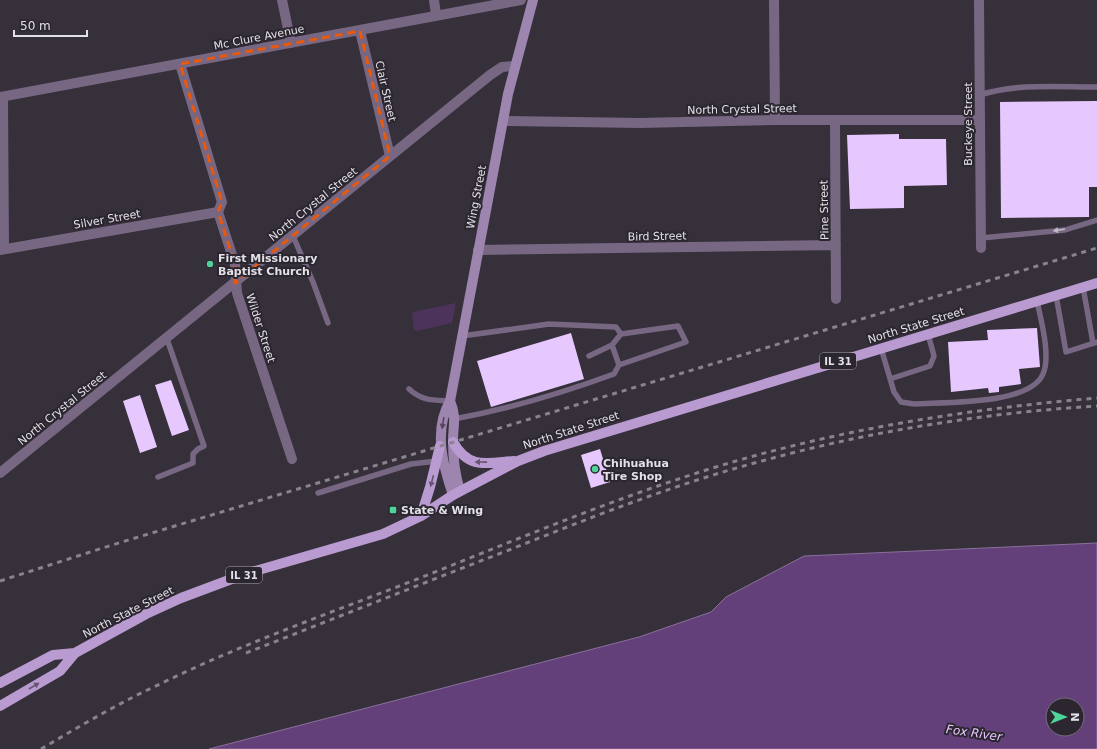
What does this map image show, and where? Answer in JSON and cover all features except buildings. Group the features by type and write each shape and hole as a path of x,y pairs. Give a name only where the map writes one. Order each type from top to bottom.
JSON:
{"main road":[{"name":"North State Street","path":"0,706 60,671 75,653 146,614 181,598 245,574 383,534 421,516 456,493 518,461 578,440 1097,283"},
{"path":"453,442 460,454 474,462 518,461"},
{"path":"421,516 440,446"},
{"name":"North State Street","path":"0,683 53,654 75,653"}],"street":[{"path":"282,0 291,43"},
{"path":"434,0 436,15"},
{"name":"Mc Clure Avenue","path":"1,97 521,0"},
{"name":"Wing Street","path":"456,493 445,470 440,446 445,411 450,401 514,66 533,0"},
{"path":"774,0 775,120"},
{"name":"Buckeye Street","path":"979,0 981,243"},
{"name":"Clair Street","path":"360,30 390,156"},
{"name":"Wilder Street","path":"180,64 221,198 221,206 218,212 235,264 234,283 292,460"},
{"name":"North Crystal Street","path":"0,473 167,339 490,75 502,67 514,66"},
{"path":"1,97 2,250"},
{"name":"North Crystal Street","path":"504,121 640,123 775,120 980,120"},
{"name":"Pine Street","path":"835,121 836,299"},
{"name":"Silver Street","path":"2,250 218,212"},
{"name":"Bird Street","path":"478,250 836,245"},
{"name":"Wing Street","path":"450,401 455,412 453,442 456,493"}],"lane":[{"path":"980,95 1000,89 1024,87 1097,87"},
{"path":"981,243 1065,230 1097,220"},
{"path":"293,236 313,282 328,324"},
{"path":"1056,295 1066,352 1095,342 1083,287"},
{"path":"881,348 894,392 901,402 914,404 1011,396 1030,388 1039,381 1044,372 1043,328 1037,301"},
{"path":"462,336 549,324 616,328 621,334"},
{"path":"454,419 499,410 589,383 614,374 619,365 686,342 678,326 621,334 612,345 589,356"},
{"path":"890,379 930,366 934,356 928,334"},
{"path":"158,477 193,463 193,454 204,446 167,339"},
{"path":"612,345 619,365"},
{"path":"409,388 417,396 426,399 450,401"},
{"path":"318,493 411,464 437,461"}],"highlighted area":[{"path":"360,31 390,156 235,283 235,264 218,212 222,202 180,64"}],"shaded area":[{"path":"456,303 452,323 417,331 414,330 412,312"}],"water":[{"name":"Fox River","path":"1097,543 1097,749 209,749 639,637 711,612 726,597 804,556"}],"railway":[{"path":"0,581 112,545 1097,248"},
{"path":"41,749 85,723 145,691 224,655 289,628 567,520 678,479 763,454 857,431 905,422 1000,408 1097,398"},
{"path":"246,653 603,513 730,470 803,450 886,432 1012,413 1097,406"}],"place":[{"name":"First Missionary Baptist Church","path":"210,264"},
{"name":"Chihuahua Tire Shop","path":"595,469"},
{"name":"State & Wing","path":"393,510"}]}
